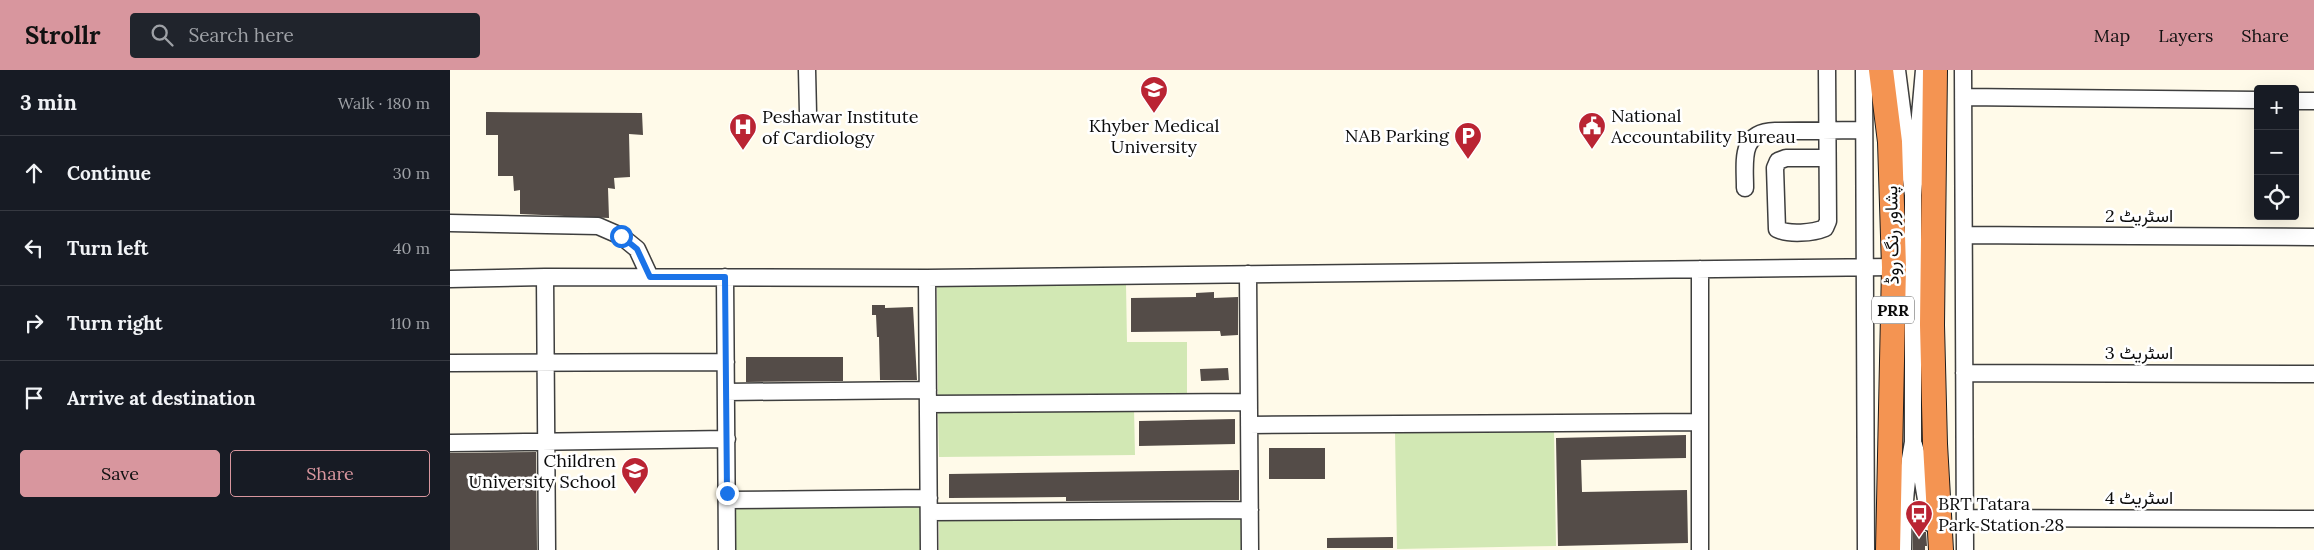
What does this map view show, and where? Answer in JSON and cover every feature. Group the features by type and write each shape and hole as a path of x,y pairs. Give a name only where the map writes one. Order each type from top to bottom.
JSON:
{"highway":[{"name":"پشاور رنگ روڈ","path":"1881,70 1890,142 1894,267 1888,550"},
{"name":"PRR","path":"1935,70 1932,325 1935,444 1941,550"}],"street":[{"path":"807,70 808,114"},
{"path":"1827,70 1828,221 1825,228 1818,231 1783,232 1777,229 1775,168 1778,160 1786,158 1827,158"},
{"path":"1864,70 1866,550"},
{"path":"1897,70 1913,195"},
{"path":"1903,550 1903,519 1913,442 1913,195 1924,70"},
{"path":"1963,70 1964,550"},
{"path":"1963,97 2254,100"},
{"path":"2299,101 2314,101"},
{"path":"1746,188 1745,155 1748,144 1755,135 1764,131 1864,130"},
{"path":"450,223 598,226 621,236 637,249 650,277"},
{"name":"اسٹریٹ 2","path":"1964,235 2314,237"},
{"path":"450,279 545,277 927,278 1894,267"},
{"path":"1700,269 1700,550"},
{"path":"1248,274 1250,550"},
{"path":"545,277 547,550"},
{"path":"725,277 727,550"},
{"path":"927,278 929,550"},
{"path":"450,363 726,362"},
{"name":"اسٹریٹ 3","path":"1964,373 2314,374"},
{"path":"726,392 1249,402"},
{"path":"1249,425 1700,422"},
{"path":"450,443 546,440 727,439"},
{"path":"1913,442 1921,470 1930,521 1929,550"},
{"path":"727,500 1250,510"},
{"name":"اسٹریٹ 4","path":"1965,518 2314,519"}],"green space":[{"path":"1126,284 1127,342 1187,342 1187,394 938,397 937,286"},
{"path":"1134,408 1135,455 939,457 938,411"},
{"path":"1554,430 1556,546 1397,549 1395,432"},
{"path":"924,507 924,550 732,550 731,509"},
{"path":"1243,517 1243,550 939,550 939,519"}],"building":[{"path":"486,112 642,113 643,135 629,134 630,177 614,178 615,189 608,188 609,218 520,214 520,190 514,191 513,176 498,176 498,135 486,135"},
{"path":"1214,292 1214,298 1238,297 1238,335 1221,336 1220,331 1131,332 1131,298 1196,297 1196,293"},
{"path":"872,305 885,305 885,308 913,307 917,380 880,380 879,337 877,337 876,315 872,315"},
{"path":"746,357 843,357 843,381 746,382"},
{"path":"1228,368 1229,380 1201,381 1200,369"},
{"path":"1235,419 1235,444 1139,446 1139,421"},
{"path":"1686,435 1686,458 1581,460 1582,492 1687,490 1688,543 1558,546 1556,438"},
{"path":"1269,448 1325,448 1325,479 1269,479"},
{"path":"536,452 537,550 450,550 450,453"},
{"path":"1239,470 1239,500 1066,501 1066,497 949,498 949,474"},
{"path":"1913,531 1926,532 1927,546 1925,546 1925,550 1913,550"},
{"path":"1393,537 1393,548 1327,548 1327,538"}],"place":[{"name":"Khyber Medical University","path":"1154,114"},
{"name":"National Accountability Bureau","path":"1592,150"},
{"name":"Peshawar Institute of Cardiology","path":"743,151"},
{"name":"NAB Parking","path":"1468,160"},
{"name":"Children University School","path":"635,495"},
{"name":"BRT Tatara Park Station 28","path":"1919,538"}],"route":[{"path":"621,236 637,249 650,277 725,277 727,493"}]}
